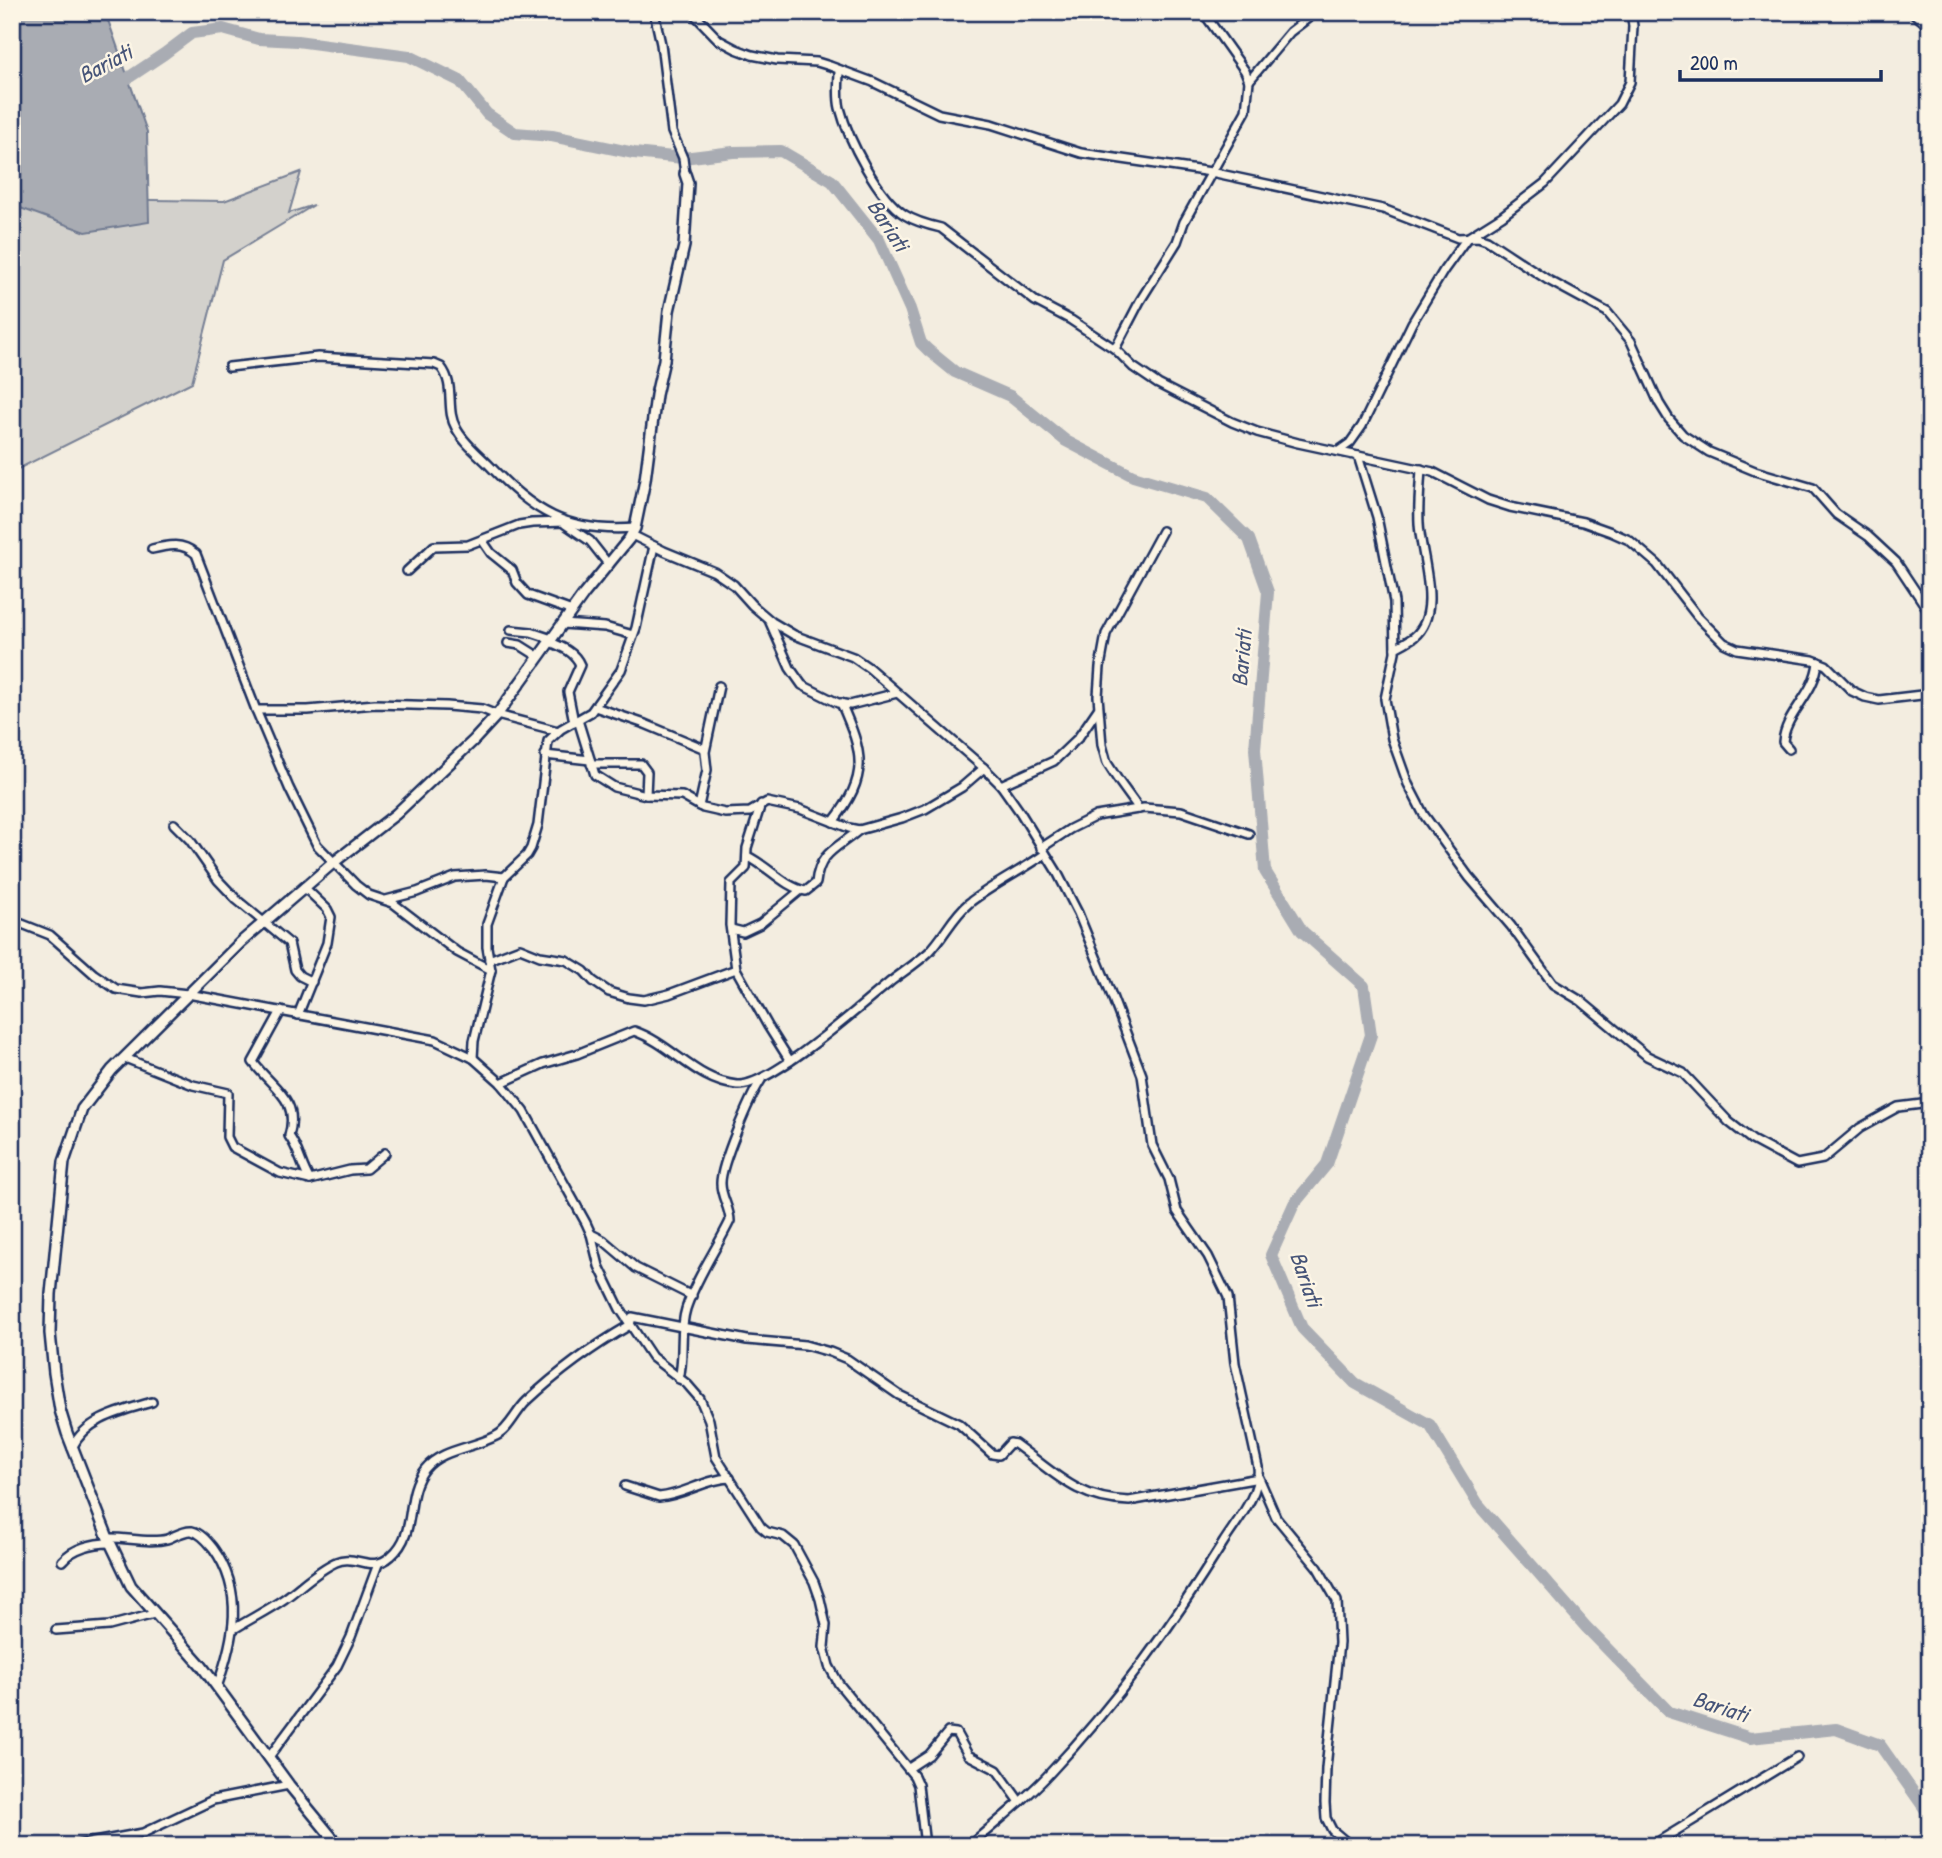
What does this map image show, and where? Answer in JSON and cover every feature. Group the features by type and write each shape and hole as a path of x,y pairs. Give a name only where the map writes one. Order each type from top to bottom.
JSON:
{"street":[{"path":"339,1846 289,1785 217,1686 131,1586 109,1540 72,1448 60,1410 50,1333 64,1162 82,1109 90,1096 188,994 263,923 422,791 496,715 633,531 645,481 669,311 684,246 688,195 683,158 672,132 661,44 654,12"},
{"path":"692,12 719,40 752,55 777,60 817,62 873,82 939,114 991,124 1081,153 1211,172 1383,209 1458,238 1478,237 1487,240 1555,284 1601,307 1631,341 1659,402 1683,435 1709,452 1755,471 1813,488 1836,514 1868,536 1896,562 1924,598 1930,613"},
{"path":"1115,349 1140,301 1177,242 1184,222 1246,111 1249,81 1245,71 1203,12"},
{"path":"1249,81 1290,32 1316,12"},
{"path":"1340,450 1350,443 1362,426 1412,323 1467,238 1502,216 1545,183 1619,104 1630,82 1633,26 1631,12"},
{"path":"1912,12 1930,27"},
{"path":"839,70 840,107 857,151 881,190 903,214 922,224 941,228 1035,301 1071,320 1115,349 1133,367 1158,384 1256,432 1433,472 1499,503 1583,522 1629,540 1657,564 1699,617 1724,643 1737,649 1826,664 1852,691 1865,697 1879,700 1930,694"},
{"path":"229,367 318,357 351,357 434,364 441,367 450,384 454,426 462,438 508,484 545,513 597,528 633,531 654,546 715,572 734,584 769,620 794,635 853,657 869,668 1001,785 1043,851 1077,912 1142,1075 1152,1144 1169,1179 1177,1211 1208,1256 1228,1297 1235,1363 1259,1478 1276,1517 1318,1568 1337,1601 1339,1643 1325,1803 1326,1818 1332,1830 1351,1846"},
{"path":"1358,456 1377,517 1394,601 1395,648 1385,699 1392,738 1414,797 1469,877 1511,926 1553,984 1581,1001 1647,1056 1683,1073 1729,1122 1752,1140 1797,1164 1823,1159 1860,1128 1898,1107 1930,1103"},
{"path":"1395,648 1420,630 1429,605 1428,579 1419,522 1421,469"},
{"path":"407,572 434,546 460,546 519,525 570,522"},
{"path":"561,523 590,541 609,565"},
{"path":"1139,809 1107,763 1102,745 1100,667 1106,634 1162,531"},
{"path":"482,540 491,553 512,570 517,583 528,595 572,611"},
{"path":"152,549 177,544 188,547 196,554 256,710 311,836 333,863 369,895 406,911 457,952 491,970"},
{"path":"473,1058 474,1041 491,970 487,924 504,877 531,848 538,825 548,741 558,731 595,707 621,670 634,635 654,546"},
{"path":"1924,598 1930,582"},
{"path":"769,620 778,645 802,685 841,703 860,704 897,693"},
{"path":"563,624 605,627 634,635"},
{"path":"511,630 531,632 551,640 578,659 580,665 568,692 590,762 598,778 608,785 629,792 682,796 699,806 724,813 753,810 767,802 789,806 859,830"},
{"path":"508,643 520,645 539,657"},
{"path":"1789,749 1783,742 1785,732 1811,689 1817,676 1818,662"},
{"path":"699,806 708,770 704,758 705,749 719,686"},
{"path":"833,822 851,798 860,772 852,727 841,703"},
{"path":"256,710 275,712 375,704 470,707 558,731"},
{"path":"595,707 705,749"},
{"path":"1001,785 1054,761 1078,738 1099,709"},
{"path":"545,755 590,762 641,764 647,772 646,794"},
{"path":"747,856 806,891 814,886 820,862 824,857 859,830 925,809 962,787 984,768"},
{"path":"761,804 747,848 744,872 731,883 731,929 736,969 790,1061"},
{"path":"501,1083 543,1063 578,1054 634,1031 670,1049 694,1069 720,1081 738,1085 753,1082 806,1051 929,952 956,914 971,901 1070,829 1096,816 1163,808 1181,811 1249,834"},
{"path":"174,824 190,840 218,880 263,923 289,943 295,970 312,982"},
{"path":"385,900 417,892 455,877 504,877"},
{"path":"298,1015 327,943 331,917 327,909 304,887"},
{"path":"731,929 743,932 760,924 801,890"},
{"path":"12,920 50,935 94,974 116,989 142,993 160,991 188,994 435,1041 473,1058 501,1083 524,1111 592,1234 599,1266 630,1325 652,1357 693,1390 700,1399 709,1420 716,1457 761,1527 767,1532 783,1536 794,1545 820,1599 826,1625 824,1647 829,1665 839,1684 909,1768 918,1785 925,1846"},
{"path":"489,960 520,948 540,956 566,960 609,992 644,1000 669,994 736,969"},
{"path":"281,1012 253,1062 290,1107 292,1124 289,1136 296,1146 299,1162 310,1180"},
{"path":"125,1058 193,1085 227,1092 227,1137 232,1147 280,1173 310,1180 350,1170 366,1169 385,1153"},
{"path":"679,1379 683,1360 682,1329 686,1308 730,1221 720,1186 721,1172 751,1095 763,1077"},
{"path":"592,1234 636,1268 692,1296"},
{"path":"630,1325 630,1319 635,1316 682,1329 747,1340 805,1345 830,1352 847,1359 900,1395 959,1424 992,1454 999,1455 1010,1443 1015,1444 1069,1486 1113,1500 1129,1501 1259,1478"},
{"path":"269,1757 337,1666 351,1637 378,1564 391,1556 405,1541 415,1486 426,1468 441,1457 500,1435 522,1405 557,1374 600,1342 630,1325"},
{"path":"72,1448 85,1429 100,1419 152,1402"},
{"path":"625,1486 659,1497 681,1494 717,1480 730,1478"},
{"path":"969,1846 1020,1802 1074,1747 1136,1674 1244,1509 1259,1478"},
{"path":"62,1561 72,1551 109,1540 162,1540 189,1531 201,1536 219,1556 232,1588 233,1629 228,1656 217,1686"},
{"path":"233,1629 285,1598 334,1563 347,1560 378,1564"},
{"path":"56,1630 109,1626 154,1614"},
{"path":"909,1768 929,1755 951,1731 956,1733 968,1755 997,1770 1020,1802"},
{"path":"1651,1846 1797,1757"},
{"path":"72,1846 143,1833 214,1800 289,1785"}],"shaded area":[{"path":"301,172 289,213 314,205 223,260 192,382 12,472 12,198 224,201"}],"water":[{"path":"12,12 103,12 147,132 149,222 86,232 12,205"}],"waterway":[{"name":"Bariati","path":"113,85 128,78 192,33 223,29 259,39 297,41 409,56 460,81 487,114 515,133 552,136 634,153 683,158 733,152 781,151 832,181 879,240 910,309 921,343 955,372 1010,396 1066,441 1133,476 1207,498 1249,539 1268,592 1255,749 1265,871 1302,931 1364,986 1371,1035 1327,1164 1294,1204 1271,1255 1302,1328 1355,1383 1430,1425 1478,1504 1586,1627 1669,1712 1750,1738 1836,1729 1880,1745 1930,1816"}]}
